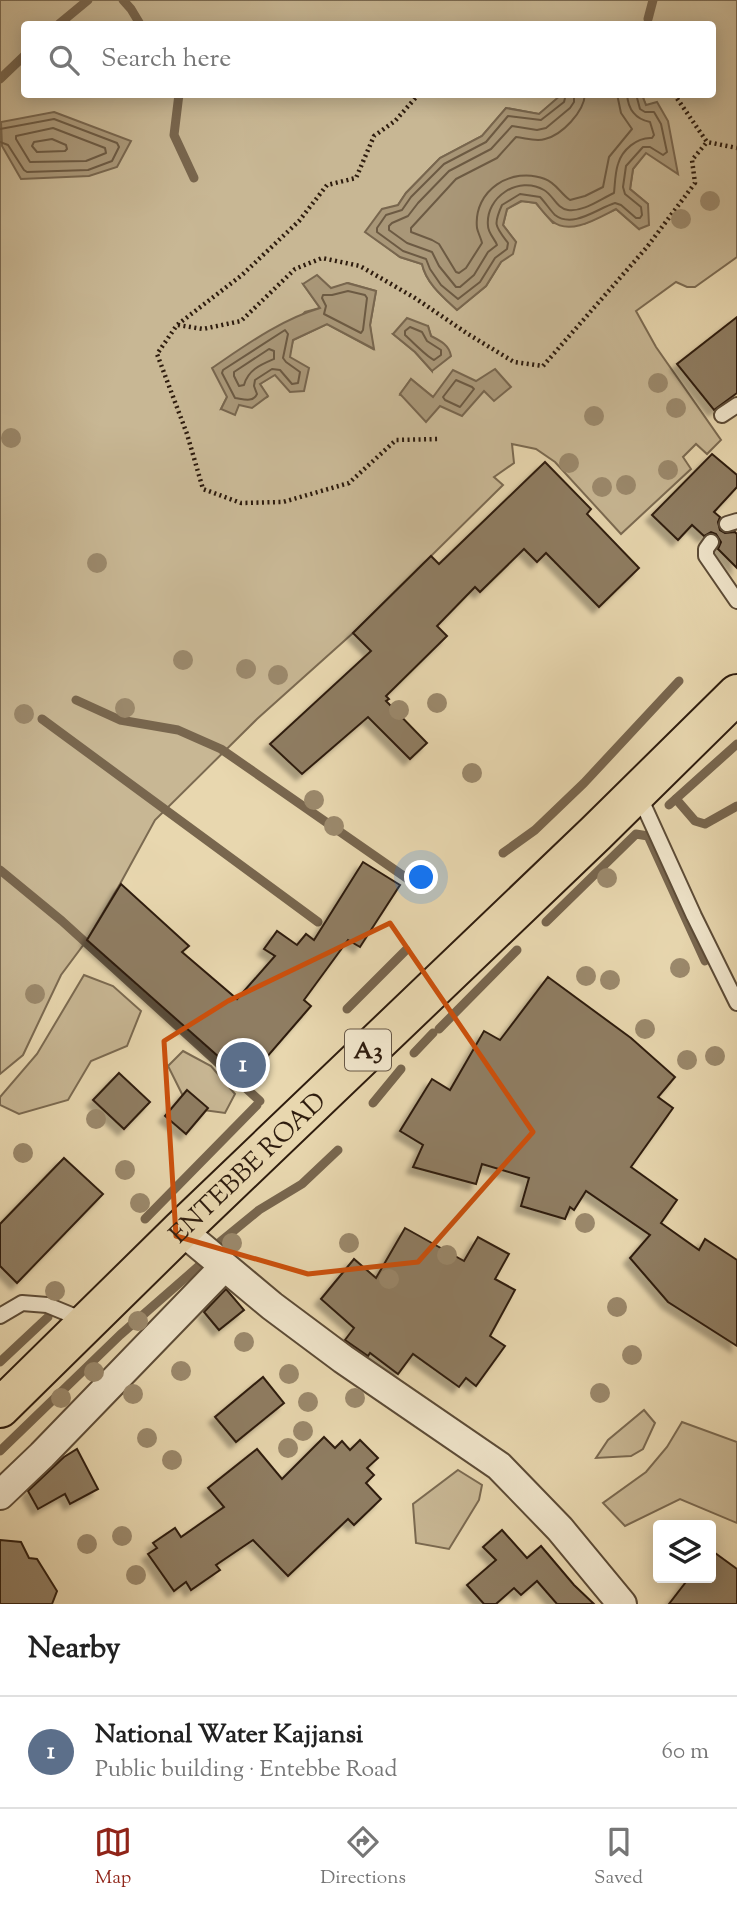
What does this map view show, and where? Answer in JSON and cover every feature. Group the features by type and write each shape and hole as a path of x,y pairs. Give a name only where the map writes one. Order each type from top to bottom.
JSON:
{"main road":[{"name":"ENTEBBE ROAD","path":"0,1408 737,694"}],"street":[{"path":"181,1230 272,1306 343,1359 499,1465 559,1528 622,1604"},
{"path":"0,1495 224,1267"}],"lane":[{"path":"722,415 737,405"},
{"path":"710,542 706,556 737,601"},
{"path":"637,792 737,1003"},
{"path":"0,1316 22,1303 47,1305 88,1321"}],"path":[{"path":"415,98 395,121 374,136 356,178 327,186 299,220 242,275 177,325 157,354 187,434 203,489 241,503 283,502 349,483 396,440 438,439"},
{"path":"677,98 707,142 737,148"},
{"path":"177,325 203,329 241,321 296,269 322,258 360,267 415,298 514,362 543,366 647,247 695,183 692,160 707,142"}],"highlighted area":[{"path":"390,923 533,1132 418,1262 308,1274 176,1236 164,1041 228,1001"}],"shaded area":[{"path":"0,0 737,0 737,257 695,287 676,282 636,311 656,347 721,440 707,454 696,444 683,457 691,469 621,534 555,462 536,449 512,444 514,463 494,477 503,485 353,633 257,719 155,820 87,940 61,975 23,1055 0,1074","holes":["21,21 716,21 716,98 643,98 646,106 645,153 633,169 630,189 648,204 639,229 616,209 584,224 553,223 536,203 522,201 507,209 503,225 516,242 486,286 457,310 431,283 422,264 400,257 366,232 398,205 440,158 482,136 506,108 539,114 558,98 21,98","348,283 376,291 370,325 373,349 327,324 293,340 283,366 260,384 267,397 221,409 227,397 305,312 320,308 303,284 331,289","428,326 431,336 432,371 393,334","411,379 433,397 476,381 510,387 484,390 440,406 400,395"]},
{"path":"84,975 113,986 141,1011 127,1046 91,1061 68,1100 19,1114 0,1105 0,1097 37,1054"},
{"path":"183,1051 211,1066 235,1094 225,1113 189,1108 168,1066"},
{"path":"644,1410 655,1423 643,1449 631,1456 596,1458 608,1440"},
{"path":"682,1422 737,1442 737,1523 680,1499 625,1526 603,1503 646,1472 667,1447"},
{"path":"458,1470 482,1485 479,1500 449,1549 416,1543 413,1504"}],"water":[{"path":"557,98 643,98 646,105 657,102 668,121 678,174 646,153 633,169 630,189 648,204 649,225 639,229 616,209 593,221 567,227 552,221 536,203 521,201 507,209 503,225 516,242 513,254 501,262 486,286 457,310 431,283 422,264 400,257 365,232 382,209 398,205 440,158 482,136 506,108 539,114"},
{"path":"54,112 131,141 117,167 89,176 21,179 2,146 1,122"},
{"path":"317,275 331,288 347,283 376,291 370,325 374,349 327,324 293,340 290,357 309,368 304,391 290,392 275,375 260,384 268,396 252,408 239,405 235,415 221,409 227,397 212,368 277,326 320,308 303,284"},
{"path":"407,318 428,326 431,336 444,344 450,352 451,356 432,371 393,334"},
{"path":"495,369 511,387 494,401 484,391 462,416 440,406 426,422 400,394 411,379 433,397 453,370 476,381"}],"building":[{"path":"737,317 737,393 714,410 677,364"},
{"path":"712,454 737,475 737,487 714,512 720,517 720,530 737,534 737,568 718,549 721,542 716,534 711,532 704,536 692,525 678,540 652,515"},
{"path":"545,462 591,509 587,514 639,568 599,607 546,553 537,562 524,549 480,592 475,587 437,626 447,636 386,696 389,699 386,701 427,743 410,759 368,717 302,774 270,744 371,651 353,633 431,556 439,564"},
{"path":"363,862 400,885 360,947 348,940 304,1000 311,1006 246,1081 87,940 121,884 189,946 182,952 237,999 275,956 264,949 277,931 297,945 306,934 314,940"},
{"path":"548,977 631,1038 675,1077 658,1097 673,1108 631,1167 677,1200 661,1223 699,1250 705,1239 737,1260 737,1346 668,1302 630,1258 650,1235 586,1191 574,1210 570,1207 565,1219 521,1206 529,1178 482,1164 476,1184 413,1167 423,1145 400,1131 432,1079 450,1090 484,1031 500,1040"},
{"path":"119,1073 150,1102 124,1129 93,1100"},
{"path":"187,1090 208,1108 186,1134 165,1116"},
{"path":"64,1158 103,1194 17,1283 0,1266 0,1224"},
{"path":"405,1228 464,1261 478,1237 509,1254 495,1279 515,1290 490,1336 505,1346 476,1386 466,1378 459,1387 413,1354 398,1374 370,1353 368,1356 345,1340 354,1328 321,1299 354,1259 376,1278"},
{"path":"226,1289 244,1310 219,1330 204,1312"},
{"path":"263,1377 284,1403 236,1442 215,1417"},
{"path":"324,1437 335,1448 342,1441 350,1450 360,1440 378,1458 367,1468 374,1475 366,1483 381,1499 354,1525 348,1519 288,1576 253,1540 216,1565 220,1570 191,1590 186,1582 174,1591 148,1554 157,1548 153,1543 175,1528 181,1537 224,1507 208,1488 257,1449 282,1479"},
{"path":"77,1449 98,1489 70,1504 65,1494 38,1509 28,1491 64,1457"},
{"path":"502,1530 527,1558 541,1546 594,1604 557,1604 537,1581 521,1595 514,1588 496,1604 484,1604 467,1585 496,1560 483,1547"},
{"path":"0,1540 21,1542 29,1558 37,1559 57,1591 52,1604 0,1604"},
{"path":"716,1554 737,1569 737,1604 669,1604 685,1583 716,1583"}],"waterway":[{"path":"63,21 88,0"},
{"path":"123,0 138,21"},
{"path":"648,19 653,0"},
{"path":"0,79 21,59"},
{"path":"179,98 174,135 194,178"},
{"path":"503,853 535,830 584,783 679,681"},
{"path":"76,700 120,720 178,730 221,749 418,886"},
{"path":"42,719 318,922"},
{"path":"669,805 737,744"},
{"path":"676,799 695,821 705,824 737,806"},
{"path":"546,922 636,834 648,836 705,961"},
{"path":"0,870 62,921 260,1101"},
{"path":"347,1009 406,950"},
{"path":"439,1029 517,950"},
{"path":"414,1053 433,1033"},
{"path":"373,1103 401,1069"},
{"path":"145,1219 257,1105"},
{"path":"220,1242 259,1210 302,1184 338,1150"},
{"path":"0,1451 120,1335 200,1265"},
{"path":"0,1362 48,1317"}],"place":[{"name":"National Water Kajjansi","path":"243,1065"}]}
